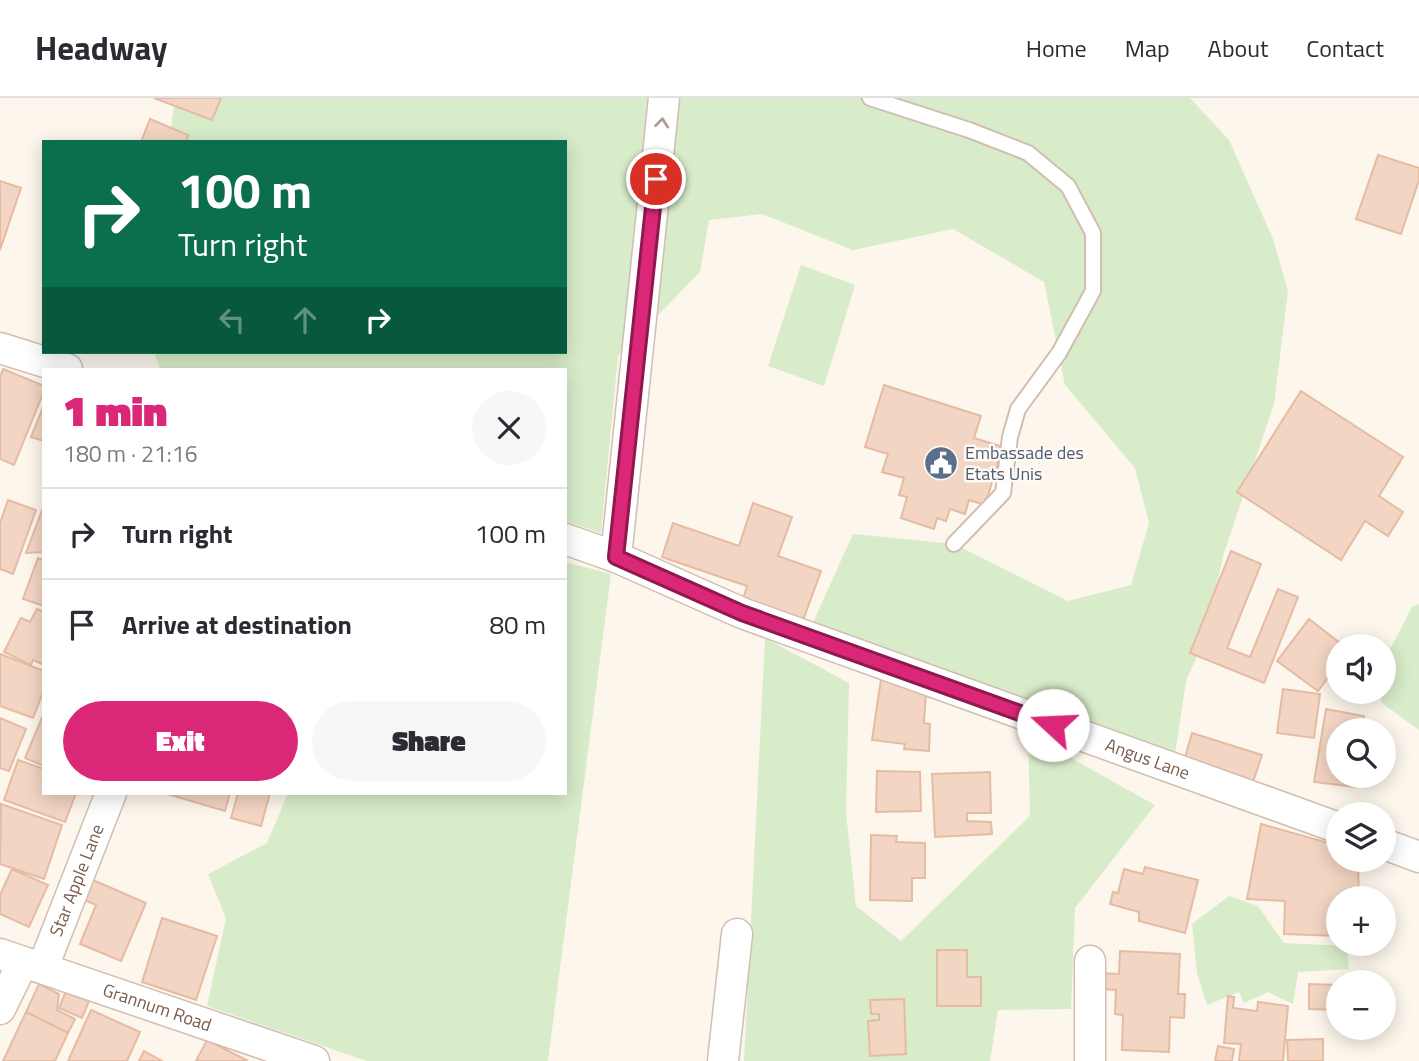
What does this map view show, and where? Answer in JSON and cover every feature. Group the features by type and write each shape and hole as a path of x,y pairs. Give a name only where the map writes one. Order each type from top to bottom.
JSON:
{"street":[{"path":"616,557 664,98"},
{"path":"0,348 64,368"},
{"name":"Angus Lane","path":"567,540 616,557 742,613 1326,823"},
{"name":"Star Apple Lane","path":"0,1009 22,961 110,795"},
{"path":"1396,848 1419,857"},
{"path":"723,1061 737,934"},
{"name":"Grannum Road","path":"22,961 314,1061"},
{"path":"1090,961 1090,1061"}],"lane":[{"path":"870,98 970,130 1028,153 1068,186 1093,233 1093,290 1059,353 1018,409 1010,437 1003,493 954,544"}],"green space":[{"path":"175,98 1190,98 1229,140 1273,239 1288,291 1274,404 1224,553 1204,641 1186,681 1174,761 810,629 853,534 954,544 1068,601 1131,585 1149,523 1135,468 1065,385 1044,282 953,229 853,250 762,214 709,220 700,272 618,356 601,533 567,522 567,368 160,368 155,354 567,354 567,140 169,140"},
{"path":"801,265 855,285 824,386 768,366"},
{"path":"567,563 611,574 548,1061 367,1061 207,1006 226,918 208,874 267,843 287,795 567,795"},
{"path":"1419,604 1419,730 1383,704 1396,704 1396,638 1412,607"},
{"path":"765,638 849,683 846,812 856,906 901,941 1030,816 1028,734 1155,805 1075,908 1071,1009 998,1010 990,1061 744,1061"},
{"path":"1229,896 1258,906 1284,943 1326,945 1326,956 1348,956 1349,969 1298,972 1293,1004 1268,992 1244,1003 1239,992 1207,1005 1197,973 1192,924"}],"building":[{"path":"154,98 221,98 212,120"},
{"path":"150,119 188,135 187,140 142,140"},
{"path":"1378,155 1419,168 1419,180 1401,234 1356,219"},
{"path":"0,181 21,188 0,250"},
{"path":"3,369 42,385 42,396 14,465 0,459 0,377"},
{"name":"Embassade des Etats Unis","path":"884,385 981,416 974,438 1003,447 985,505 969,500 965,514 950,509 946,521 937,518 934,529 901,518 907,497 899,495 904,478 882,472 888,454 865,447"},
{"path":"1301,391 1403,457 1379,496 1403,512 1388,536 1365,521 1341,560 1237,492"},
{"path":"42,410 42,440 31,437"},
{"path":"8,500 36,510 13,574 0,569 0,523"},
{"path":"753,503 792,517 778,556 821,571 802,623 742,602 747,586 662,557 673,523 739,546"},
{"path":"42,510 42,552 26,553"},
{"path":"1231,551 1261,564 1227,648 1250,657 1278,589 1298,597 1264,683 1190,653"},
{"path":"38,558 42,559 42,605 23,599"},
{"path":"37,609 42,611 42,664 33,660 31,665 4,652 21,618 30,622"},
{"path":"1309,619 1328,634 1326,634 1326,680 1318,691 1277,661"},
{"path":"0,654 42,670 42,695 33,718 0,706"},
{"path":"881,679 926,691 924,723 930,724 929,751 904,749 905,744 872,740"},
{"path":"1283,689 1320,694 1314,738 1277,733"},
{"path":"1326,709 1364,716 1326,718 1326,783 1314,782"},
{"path":"0,718 26,729 9,771 0,768"},
{"path":"42,718 42,765 25,758"},
{"path":"1192,733 1262,755 1253,782 1184,761"},
{"path":"18,760 42,768 42,795 75,795 65,822 4,800"},
{"path":"877,771 920,772 921,811 876,812"},
{"path":"990,772 991,813 967,813 967,821 991,822 992,834 935,837 932,774"},
{"path":"171,795 229,795 225,811"},
{"path":"237,795 269,795 261,826 231,818"},
{"path":"1,804 62,825 44,879 0,864"},
{"path":"1261,824 1326,842 1326,872 1358,872 1359,886 1326,886 1326,936 1284,934 1285,901 1247,899"},
{"path":"871,835 897,836 896,842 925,843 925,878 912,878 912,901 870,900"},
{"path":"1145,867 1198,880 1185,933 1139,921 1139,912 1110,904 1113,892 1118,893 1124,869 1143,874"},
{"path":"12,869 48,885 29,927 0,914 0,895"},
{"path":"86,877 146,903 121,961 80,944 96,905 78,897"},
{"path":"162,918 217,936 196,1000 142,982"},
{"path":"937,950 967,950 967,977 981,977 981,1006 937,1006"},
{"path":"1120,951 1180,954 1178,994 1185,994 1184,1018 1170,1017 1169,1052 1122,1050 1123,1015 1115,1014 1116,990 1102,989 1102,973 1119,974"},
{"path":"39,984 59,994 57,1010 75,1019 68,1033 26,1012"},
{"path":"1309,984 1326,985 1326,1010 1309,1009"},
{"path":"66,991 89,1001 82,1018 59,1008"},
{"path":"1228,996 1234,997 1233,1008 1257,1011 1258,1002 1288,1006 1283,1061 1239,1061 1241,1044 1224,1043"},
{"path":"904,999 906,1054 870,1056 868,1021 879,1020 879,1014 871,1014 870,1000"},
{"path":"91,1010 140,1032 127,1061 68,1061"},
{"path":"26,1012 68,1033 55,1061 3,1061"},
{"path":"1323,1039 1323,1061 1288,1061 1287,1040"},
{"path":"207,1040 248,1061 196,1061"},
{"path":"1218,1046 1234,1049 1232,1061 1215,1061"},
{"path":"144,1051 162,1061 139,1061"}],"place":[{"name":"Embassade des Etats Unis","path":"941,463"}],"route":[{"path":"656,179 616,557 742,613 1053,725"}]}
